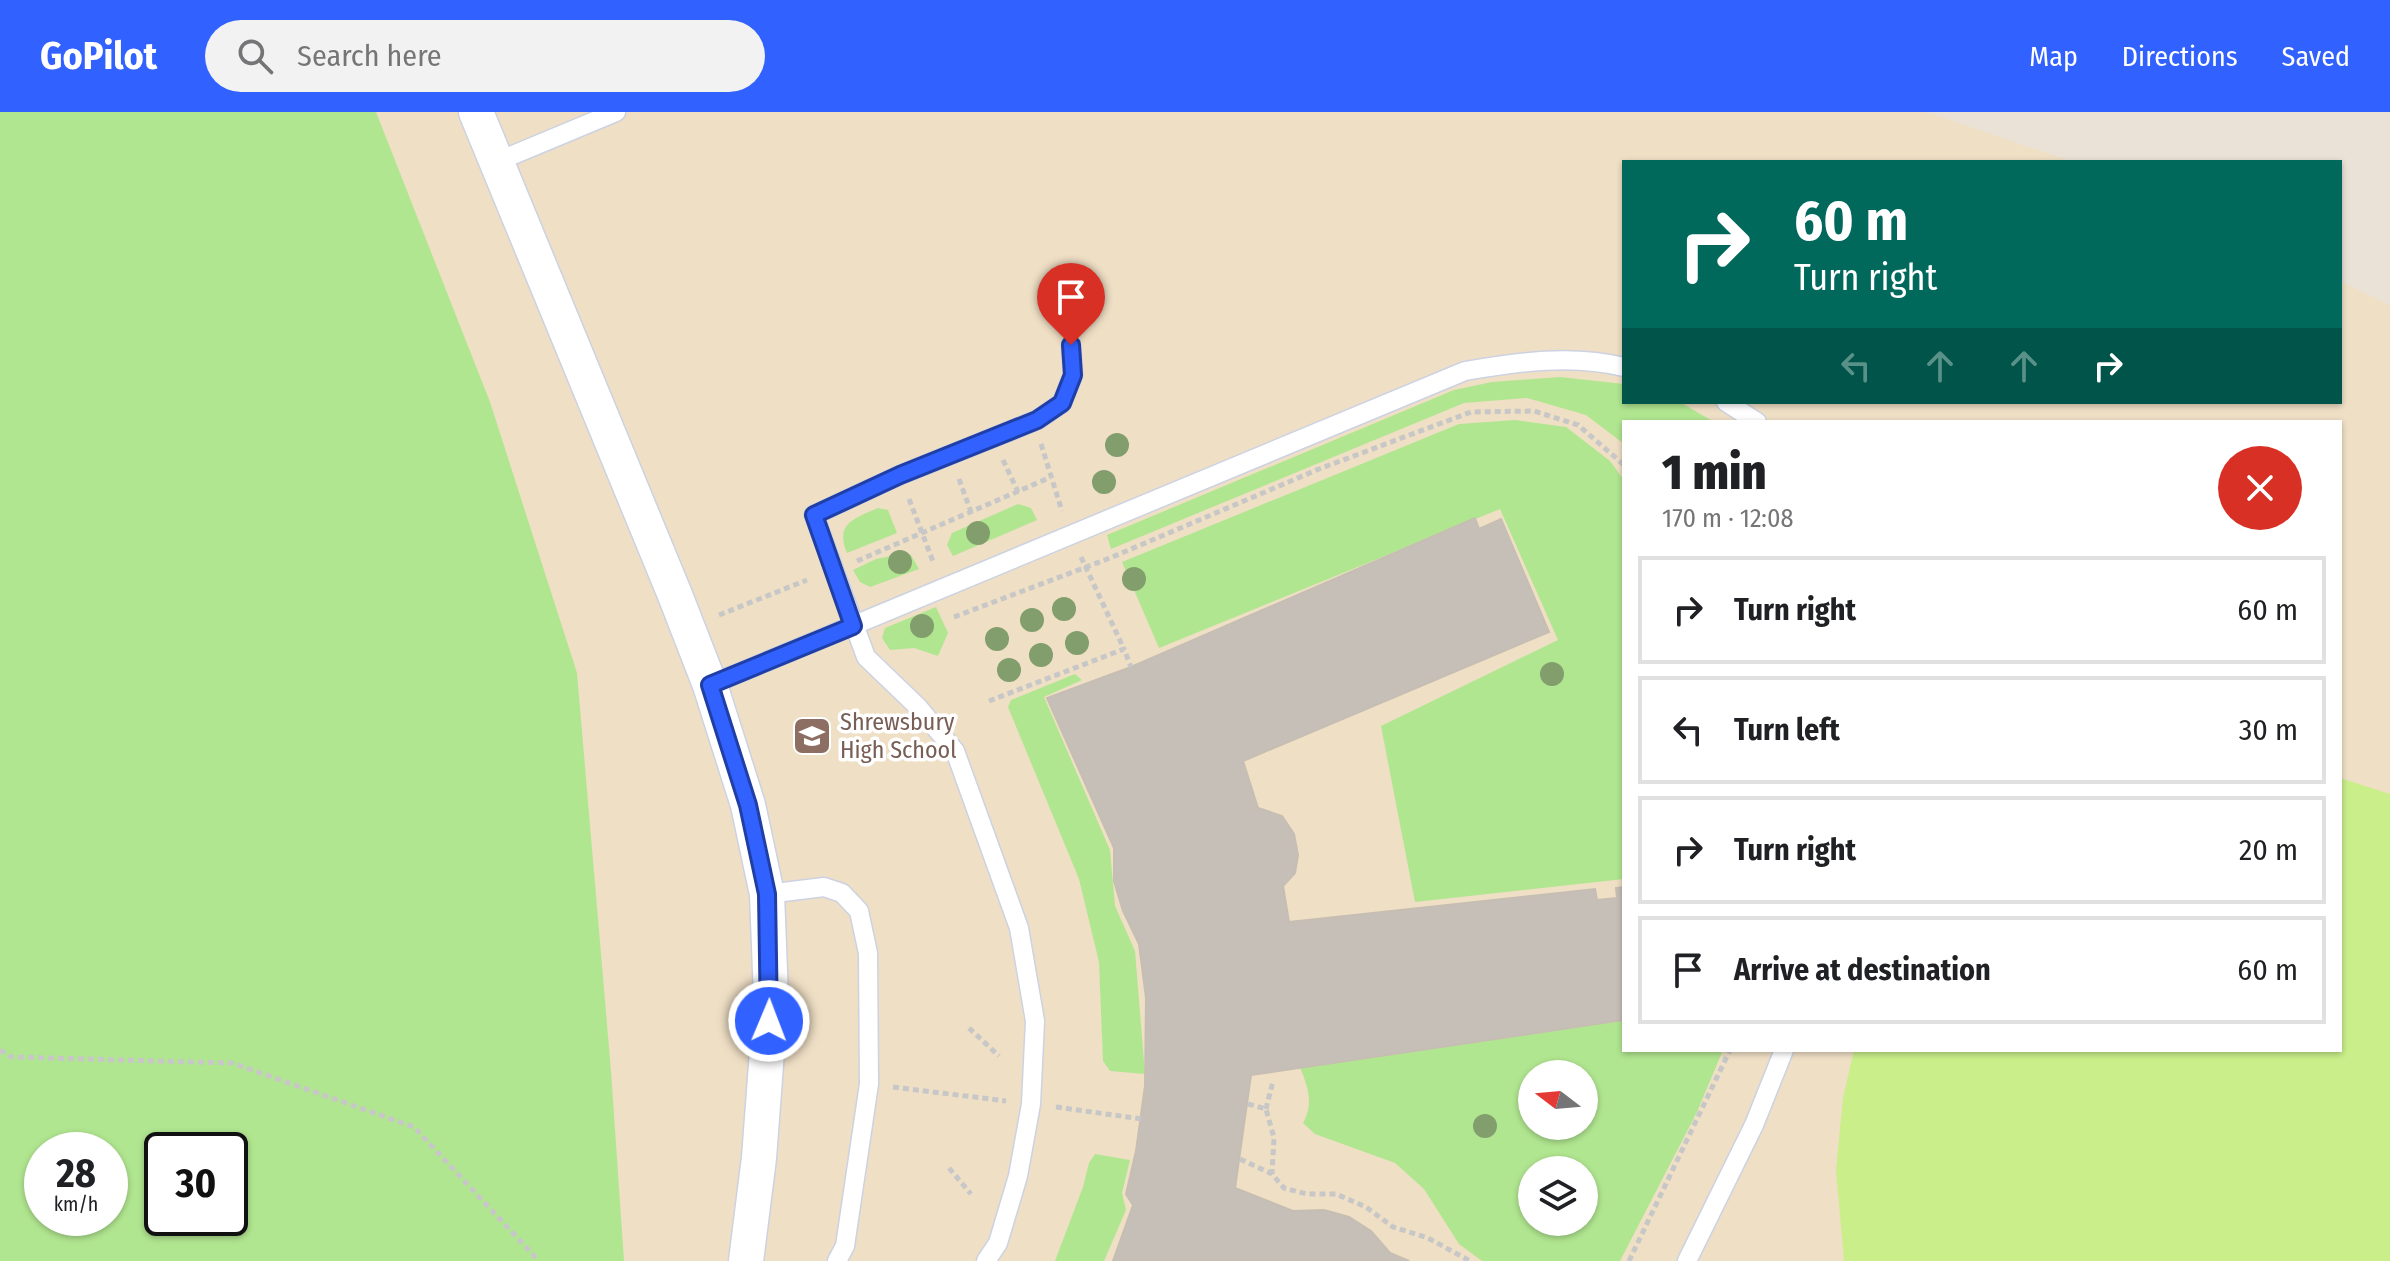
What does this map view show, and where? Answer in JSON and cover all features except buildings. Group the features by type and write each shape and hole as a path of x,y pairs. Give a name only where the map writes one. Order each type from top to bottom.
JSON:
{"street":[{"path":"476,112 710,685 748,805 767,894 771,998 767,1069 746,1261"}],"lane":[{"path":"496,162 616,112"},
{"path":"986,1261 998,1243 1010,1203 1031,1104 1035,1021 1019,928 955,751 918,707 866,657 814,515 900,475 1034,421 1062,403 1073,375 1071,345"},
{"path":"710,685 1465,371 1573,359 1622,367"},
{"path":"1729,404 1754,420"},
{"path":"767,894 824,887 842,893 859,911 868,953 869,1084 845,1246 837,1261"},
{"path":"1687,1261 1754,1125 1783,1052"}],"path":[{"path":"954,617 1086,568 1319,469 1471,412 1534,411 1578,425 1622,462"},
{"path":"1034,421 1062,512"},
{"path":"900,475 935,565"},
{"path":"854,562 1051,477"},
{"path":"1077,549 1131,667"},
{"path":"687,627 807,580"},
{"path":"989,701 1124,649"},
{"path":"969,1028 999,1056"},
{"path":"0,1050 11,1057 232,1063 414,1127 539,1261"},
{"path":"1629,1261 1729,1052"},
{"path":"1272,1174 1274,1138 1266,1109 1273,1081"},
{"path":"1248,1104 1266,1109"},
{"path":"1240,1159 1272,1174 1284,1188 1307,1194 1336,1194 1366,1207 1393,1227 1428,1238 1470,1261"},
{"path":"949,1168 971,1194"}],"shaded area":[{"name":"Shrewsbury High School","path":"0,112 1927,112 2067,160 1622,160 1622,404 2342,404 2342,282 2390,305 2390,1261 0,1261"}],"green space":[{"path":"0,112 376,112 490,402 577,673 624,1261 0,1261"},
{"path":"1560,377 1622,384 1622,404 1683,404 1711,420 1622,420 1622,442 1586,415 1527,398 1464,403 1111,549 1107,535 1454,390 1492,382"},
{"path":"1515,420 1566,427 1610,461 1622,477 1622,879 1415,902 1381,726 1558,640 1500,509 1159,648 1122,562 1459,424"},
{"path":"1018,504 1031,508 1037,520 953,556 947,545 952,533"},
{"path":"878,508 888,510 897,533 847,553 843,535 845,528 855,519"},
{"path":"906,553 911,555 919,569 870,587 860,582 853,570 876,559"},
{"path":"936,607 948,633 938,656 914,648 890,650 882,638 885,628"},
{"path":"1075,674 1082,680 1044,697 1110,850 1115,906 1135,951 1145,1074 1110,1071 1103,1061 1099,962 1079,879 1008,707 1011,700"},
{"path":"2342,779 2390,794 2390,1261 1844,1261 1836,1170 1843,1098 1854,1052 2342,1052"},
{"path":"1622,1020 1622,1052 1722,1052 1697,1112 1620,1261 1482,1261 1459,1244 1424,1189 1395,1163 1315,1134 1303,1123 1309,1102 1300,1067"},
{"path":"1095,1154 1130,1160 1122,1193 1126,1210 1104,1261 1055,1261 1089,1163"}],"place":[{"name":"Shrewsbury High School","path":"812,736"}],"route":[{"path":"769,1021 767,894 748,805 710,685 853,626 814,515 900,475 1037,420 1062,403 1073,375 1071,345"}]}
